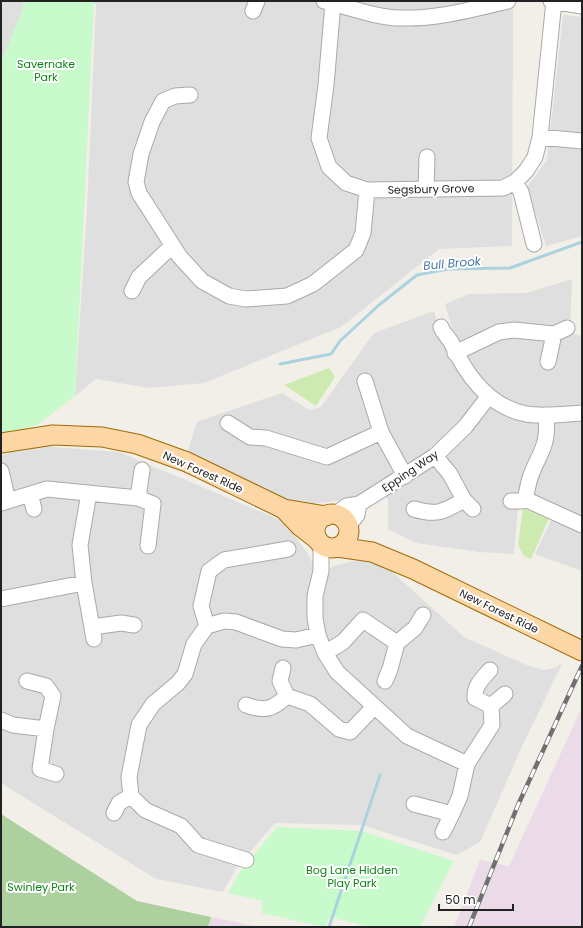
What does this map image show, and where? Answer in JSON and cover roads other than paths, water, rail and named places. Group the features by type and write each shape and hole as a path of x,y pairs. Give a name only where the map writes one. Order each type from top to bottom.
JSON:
{"main road":[{"name":"New Forest Ride","path":"1,443 53,435 102,437 137,444 188,462 284,509 339,521 363,538 372,552"},
{"name":"New Forest Ride","path":"284,509 300,526 327,545 372,552 413,569 582,651"},
{"path":"339,521 349,533 345,542 327,545 316,528 318,523 339,521"}],"street":[{"path":"328,2 374,14 401,18 459,13 508,1"},
{"path":"552,1 582,6"},
{"name":"Segsbury Grove","path":"328,2 326,85 319,138 329,167 346,183 366,190 426,190 503,188 515,182 526,171 536,157 540,137 552,1"},
{"path":"190,95 175,96 163,101 150,128 137,170 136,182 139,193 172,246 202,281 229,296 246,299 287,296 313,284 356,250 363,233 366,190"},
{"path":"540,137 582,141"},
{"path":"426,190 427,157"},
{"path":"515,182 521,192 534,244"},
{"path":"132,291 139,277 172,246"},
{"path":"441,327 444,335 450,340 455,353 467,373 489,396 510,409 527,414 546,415 582,413"},
{"path":"455,353 499,332 514,330 560,331 548,362"},
{"path":"366,381 381,432 405,476"},
{"name":"Epping Way","path":"339,521 357,515 359,504 435,456 465,427 489,396"},
{"path":"546,415 548,432 544,448 518,500 582,525"},
{"path":"228,423 250,437 266,438 327,457 381,432"},
{"path":"414,509 430,514 468,505 450,474 435,456"},
{"path":"138,498 142,470"},
{"path":"1,471 4,502 47,489 138,498 153,504 148,546"},
{"path":"89,493 80,545 84,583 93,633 121,623 134,625"},
{"path":"30,494 34,509"},
{"path":"327,545 315,607 318,635 325,653 337,672 407,736 467,764"},
{"path":"207,626 201,606 209,571 224,560 288,549"},
{"path":"1,599 84,583"},
{"path":"385,681 397,643 415,628 423,616"},
{"path":"325,653 343,642 363,620 397,643"},
{"path":"246,860 198,845 181,826 145,810 131,796 129,777 139,724 153,704 178,683 185,674 194,644 207,626 224,621 236,622 282,639 296,640 318,635"},
{"path":"283,668 280,681 287,696 310,704 340,729 350,732 374,707"},
{"path":"490,670 474,691 475,698 491,706"},
{"path":"28,681 46,686 53,696 40,769 56,774"},
{"path":"491,706 505,694"},
{"path":"246,705 257,709 276,707 287,696"},
{"path":"443,832 460,796 467,764 492,725 491,706"},
{"path":"1,720 13,725 46,729"},
{"path":"114,814 119,803 131,796"},
{"path":"414,804 452,814"}],"waterway":[{"name":"Bull Brook","path":"280,364 331,354 340,341 379,305 417,275 448,269 510,268 582,242"},
{"path":"329,927 380,775"}],"railway":[{"path":"469,927 518,805 582,666"}],"park label":[{"name":"Savernake Park","path":"46,70"},
{"name":"Bog Lane Hidden Play Park","path":"352,876"},
{"name":"Swinley Park","path":"41,887"}]}
